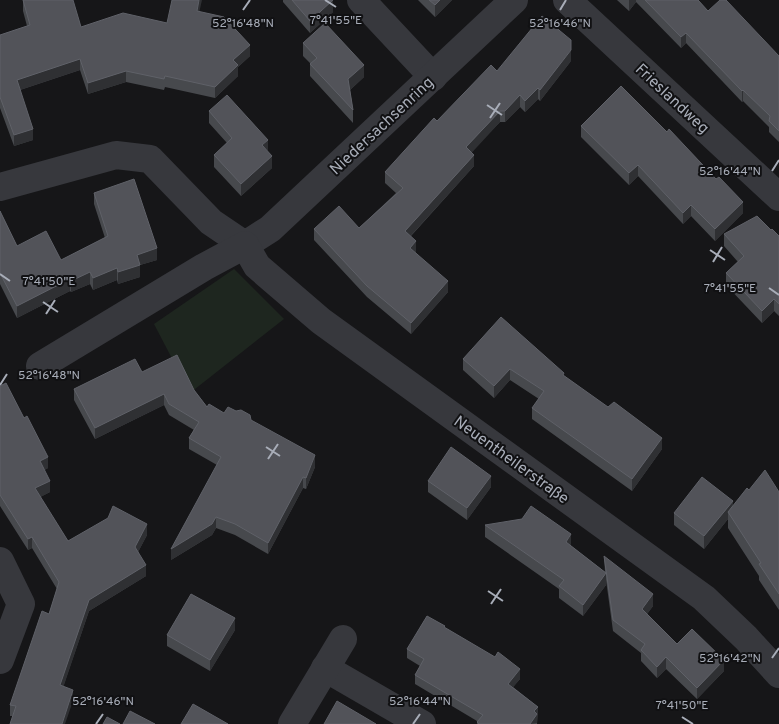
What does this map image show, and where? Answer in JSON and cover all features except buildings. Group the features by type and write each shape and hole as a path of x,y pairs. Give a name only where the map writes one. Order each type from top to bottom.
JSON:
{"street":[{"path":"360,0 433,77"},
{"name":"Niedersachsenring","path":"40,366 204,266 246,245 270,229 514,0"},
{"name":"Frieslandweg","path":"567,0 779,197"},
{"path":"0,188 116,154 150,159 211,222 246,245"},
{"name":"Neuentheilerstraße","path":"246,245 257,266 322,321 704,598 746,638 779,674"},
{"path":"0,561 21,604 0,660"},
{"path":"292,724 343,638"},
{"path":"325,668 422,724"}],"shaded area":[{"path":"234,269 284,319 190,393 154,324"}]}
